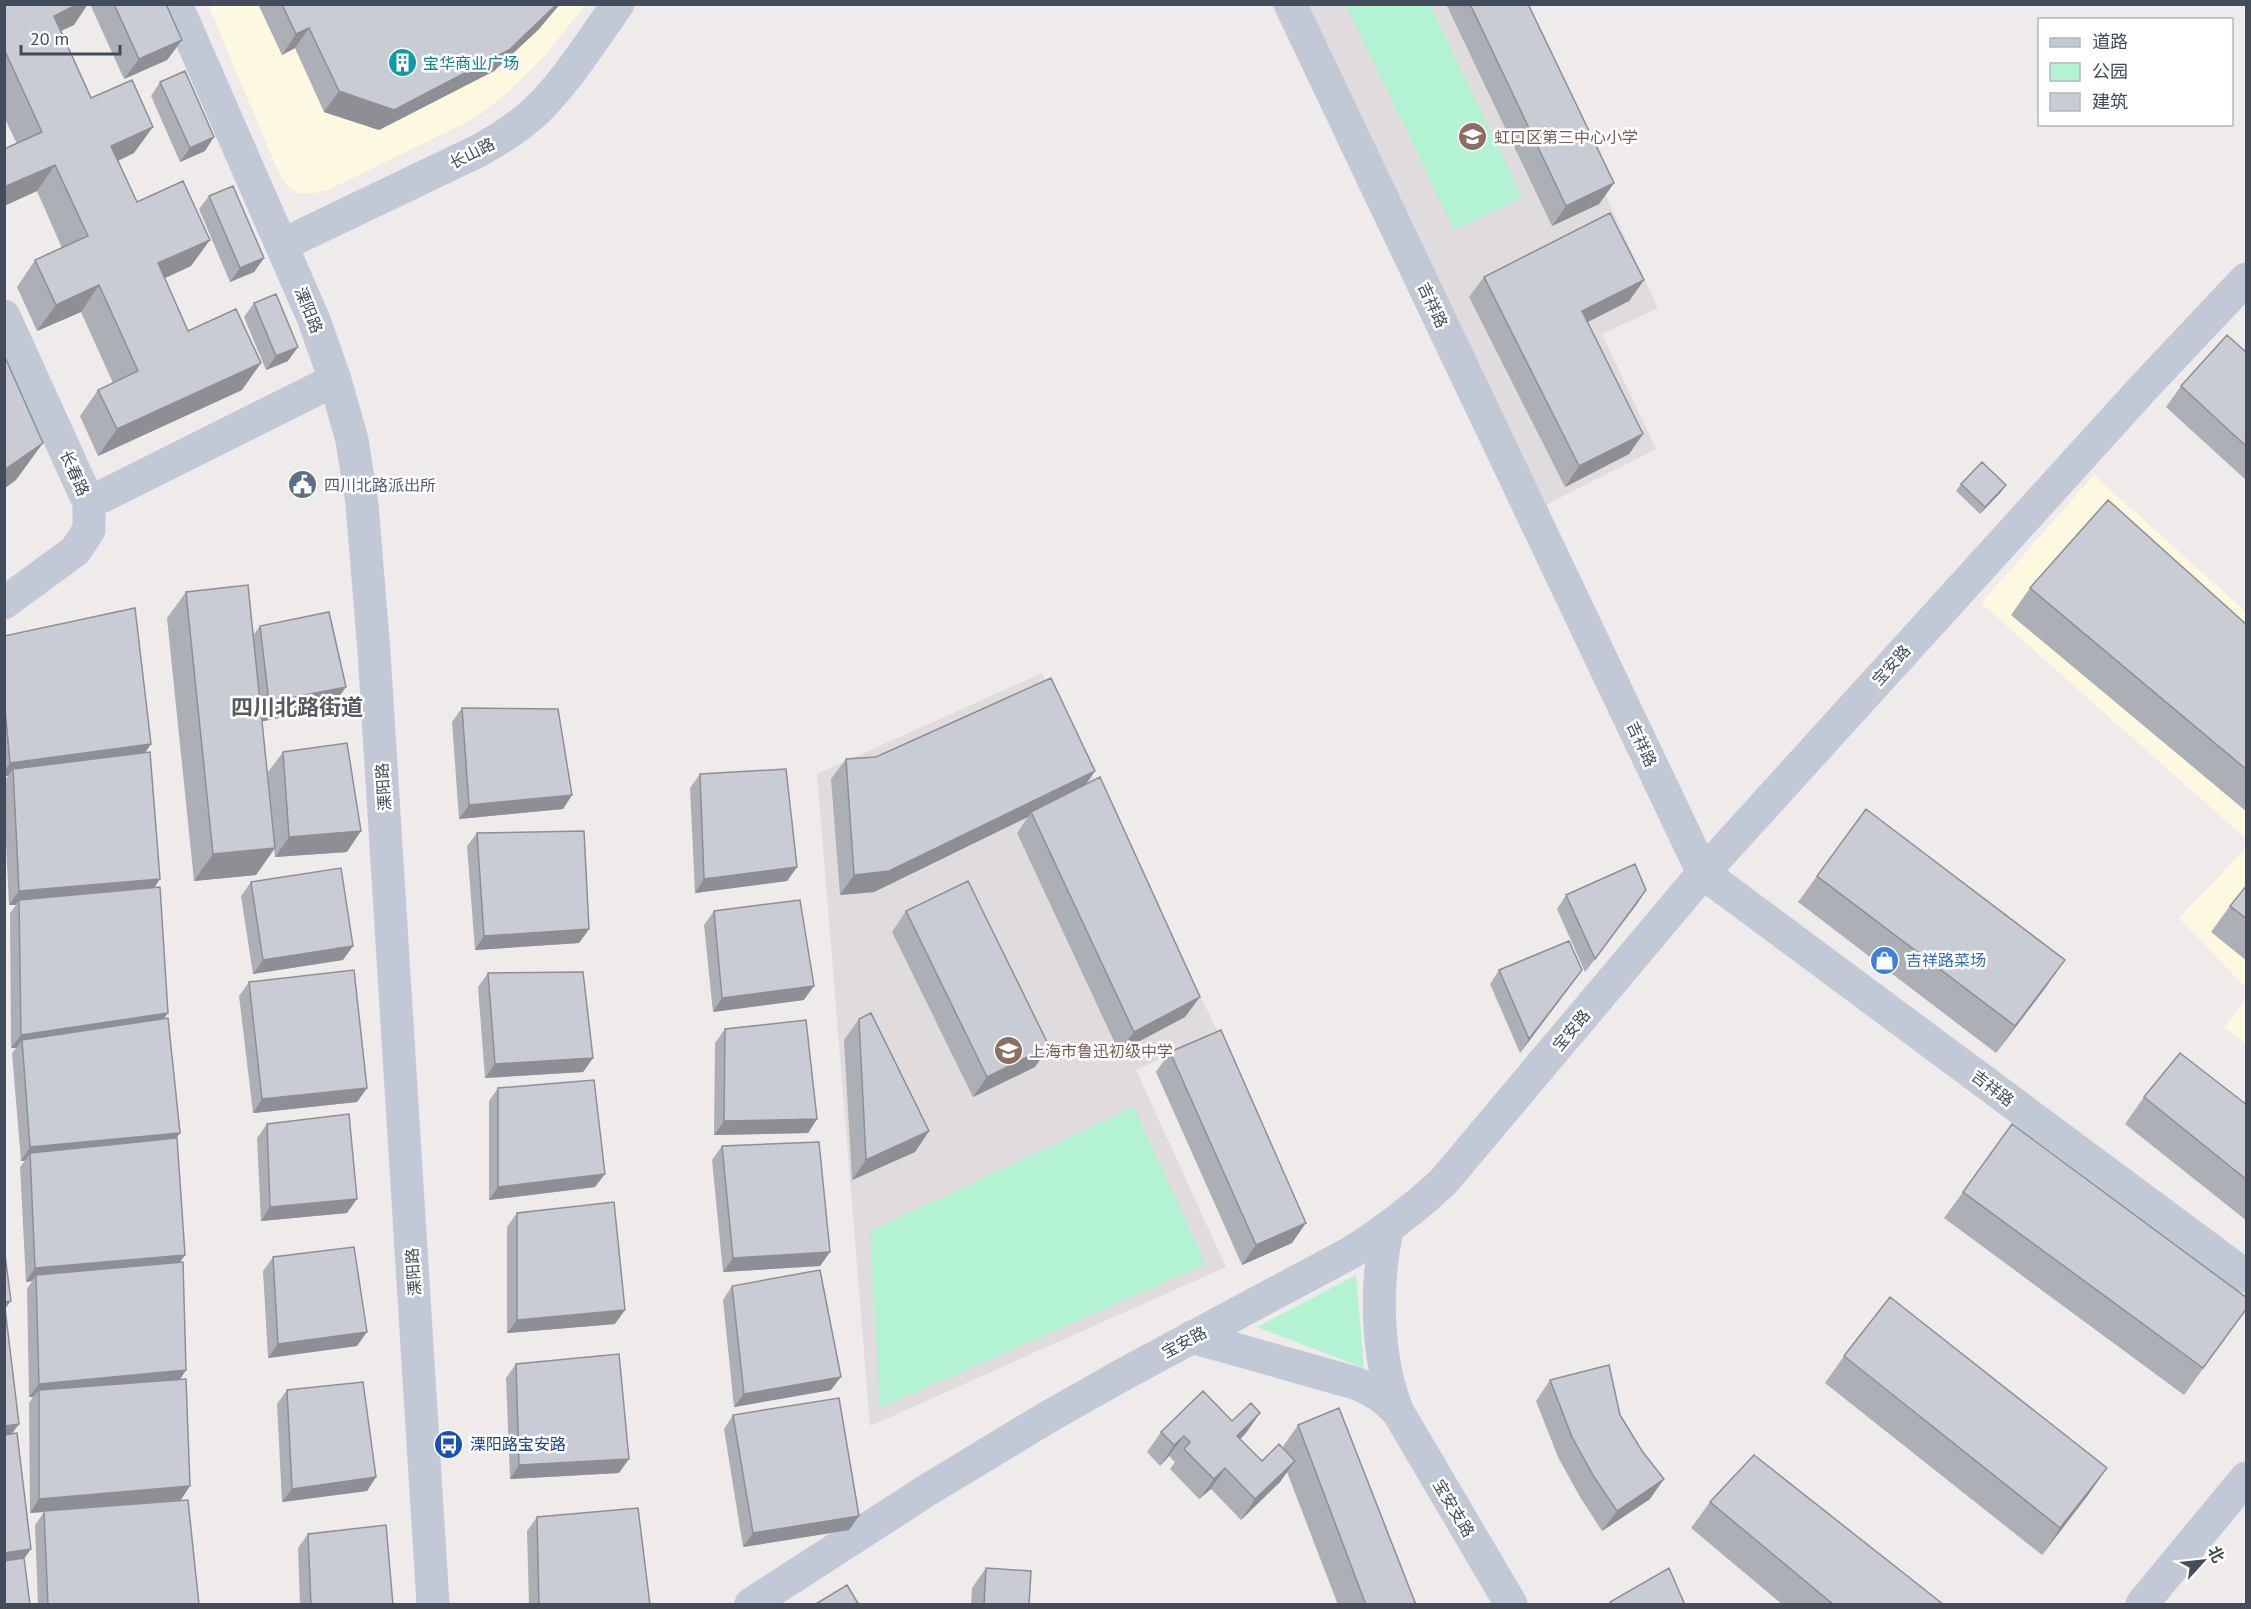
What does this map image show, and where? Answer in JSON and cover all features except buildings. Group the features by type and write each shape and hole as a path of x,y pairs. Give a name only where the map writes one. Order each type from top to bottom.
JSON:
{"street":[{"name":"溧阳路","path":"177,4 314,320 335,380 352,440 359,482 371,618 434,1605"},
{"name":"长山路","path":"282,245 478,152 522,123 555,90 618,4"},
{"name":"吉祥路","path":"1290,4 1703,873 2247,1276"},
{"name":"宝安路","path":"751,1605 986,1454 1086,1395 1352,1252 1416,1208 1443,1182 1703,873 2145,385 2247,279"},
{"name":"长春路","path":"4,316 89,503 89,530 75,551 4,603"},
{"path":"89,503 335,380"},
{"name":"宝安支路","path":"1387,1230 1379,1282 1384,1366 1389,1390 1398,1412 1511,1605"},
{"name":"宝安支路","path":"1192,1337 1355,1383 1385,1398 1398,1412"},
{"path":"2142,1605 2247,1478"}],"shaded area":[{"name":"宝华商业广场","path":"208,5 585,5 547,53 520,81 495,103 469,121 330,189 315,193 297,193 282,180"},
{"name":"虹口区第三中心小学","path":"1305,5 1517,5 1658,308 1602,334 1656,449 1540,508"},
{"path":"2094,475 2246,612 2246,839 1981,603"},
{"name":"上海市鲁迅初级中学","path":"1042,673 1218,1032 1136,1070 1226,1267 870,1426 817,774"},
{"path":"2246,848 2246,988 2179,918"},
{"path":"2246,1000 2246,1044 2224,1027"}],"green space":[{"path":"1346,5 1430,5 1522,197 1454,230"},
{"path":"1134,1107 1206,1264 880,1408 870,1231"},
{"path":"1356,1275 1364,1368 1257,1327"}],"place":[{"name":"宝华商业广场","path":"402,63"},
{"name":"虹口区第三中心小学","path":"1473,137"},
{"name":"四川北路派出所","path":"303,485"},
{"name":"吉祥路菜场","path":"1885,960"},
{"name":"上海市鲁迅初级中学","path":"1008,1051"},
{"name":"溧阳路宝安路","path":"449,1444"}],"district":[{"name":"四川北路街道","path":"297,707"}]}
